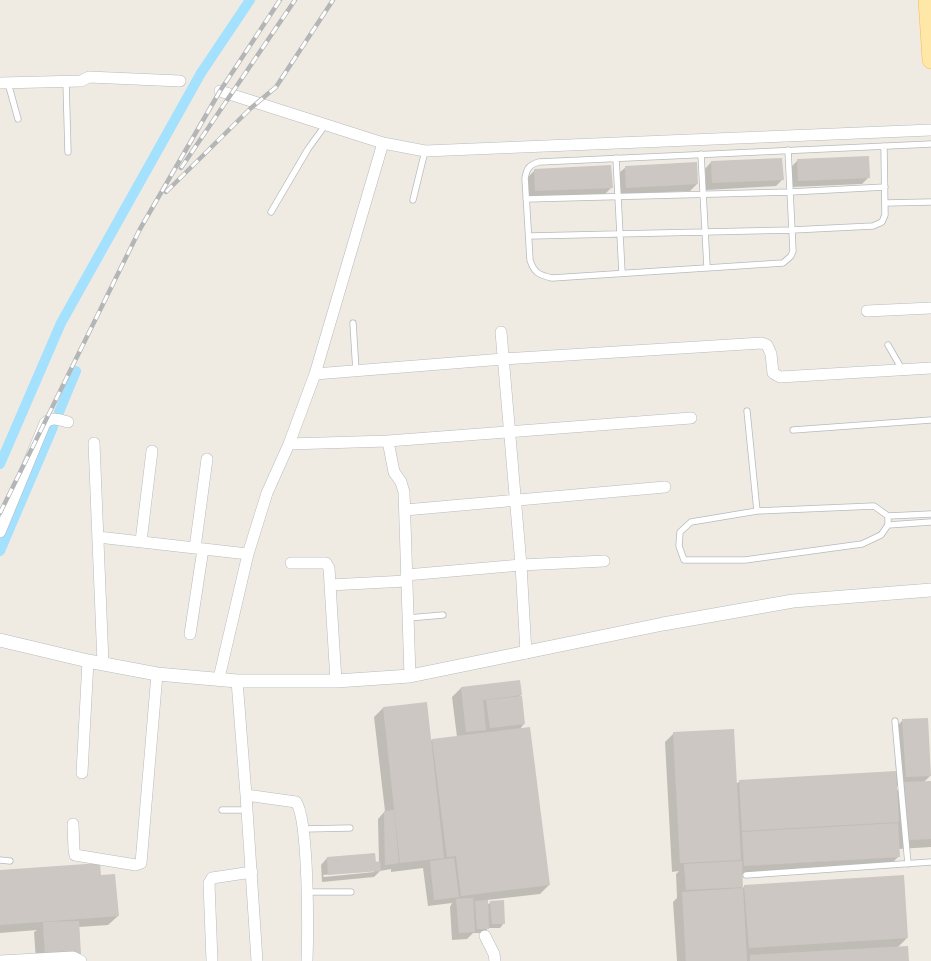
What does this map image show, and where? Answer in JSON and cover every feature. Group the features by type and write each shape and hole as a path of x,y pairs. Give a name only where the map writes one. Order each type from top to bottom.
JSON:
{"main road":[{"path":"927,0 931,60"}],"street":[{"path":"4,83 81,81 89,77 180,81"},
{"path":"220,91 327,123 383,142 425,151 931,130"},
{"path":"219,678 248,554 267,493 289,444 316,374 383,142"},
{"path":"867,310 931,308"},
{"path":"501,332 510,432 514,501 521,565 526,654"},
{"path":"316,374 503,359 762,343 767,345 771,354 773,372 780,377 903,371 931,368"},
{"path":"289,444 388,441 691,418"},
{"path":"0,532 45,423 48,420 54,419 68,422"},
{"path":"388,441 394,472 401,482 404,492 410,676"},
{"path":"94,443 103,663"},
{"path":"141,541 152,451"},
{"path":"190,634 207,459"},
{"path":"405,510 665,487"},
{"path":"98,537 248,554"},
{"path":"330,585 521,565 604,561"},
{"path":"291,563 326,563 330,573 336,682"},
{"path":"0,640 88,661 157,674 219,678 237,681 336,682 410,676 526,654 663,624 793,601 931,590"},
{"path":"82,773 88,661"},
{"path":"73,824 75,855 136,865 141,863 157,674"},
{"path":"237,681 252,872 256,961"},
{"path":"246,795 296,802 300,808 303,829 306,892 307,961"},
{"path":"212,961 209,883 212,878 252,872"},
{"path":"485,936 494,954 495,961"},
{"path":"0,961 73,957 81,961"}],"lane":[{"path":"66,82 68,152"},
{"path":"4,83 18,119"},
{"path":"270,212 308,149 327,123"},
{"path":"788,150 793,251 791,256 783,264 707,267 552,278 539,276 533,269 530,260 525,178 526,169 530,165 539,162 788,150 931,144"},
{"path":"529,236 792,230 873,226 882,222 885,215 884,146"},
{"path":"413,200 425,151"},
{"path":"701,154 707,267"},
{"path":"616,158 622,273"},
{"path":"526,199 619,198 885,187"},
{"path":"886,203 931,202"},
{"path":"353,323 356,371"},
{"path":"888,345 903,371"},
{"path":"747,411 757,511"},
{"path":"792,430 931,420"},
{"path":"888,516 888,525 881,535 862,544 746,560 684,560 679,546 680,532 691,522 757,511 874,506 888,516 931,514"},
{"path":"888,525 931,522"},
{"path":"408,618 443,615"},
{"path":"895,721 908,864"},
{"path":"222,810 246,810"},
{"path":"303,829 350,828"},
{"path":"0,860 10,861"},
{"path":"746,875 931,862"},
{"path":"306,892 351,892"}],"building":[{"path":"869,156 870,178 798,181 797,159"},
{"path":"782,158 784,180 712,183 711,161"},
{"path":"697,162 698,184 626,188 625,166"},
{"path":"611,165 613,188 535,191 534,169"},
{"path":"520,680 522,695 483,700 486,730 466,732 461,687"},
{"path":"522,696 525,724 490,728 486,700"},
{"path":"427,702 444,858 400,863 383,707"},
{"path":"928,718 931,776 906,777 902,719"},
{"path":"530,727 550,885 461,896 456,856 447,857 432,739"},
{"path":"734,729 741,860 680,863 673,732"},
{"path":"896,771 899,822 742,831 739,780"},
{"path":"931,781 931,839 907,840 904,782"},
{"path":"394,810 399,863 385,865 384,811"},
{"path":"898,823 900,857 744,866 742,832"},
{"path":"375,853 376,862 380,861 381,871 328,875 327,857"},
{"path":"454,858 459,897 434,900 430,861"},
{"path":"742,861 743,887 686,890 684,864"},
{"path":"100,863 101,875 115,874 119,916 0,925 0,870"},
{"path":"904,875 908,938 749,948 744,885"},
{"path":"743,888 747,961 686,961 682,892"},
{"path":"473,898 475,932 459,933 456,899"},
{"path":"488,900 489,929 477,929 475,901"},
{"path":"504,900 505,924 492,924 490,901"},
{"path":"79,921 81,954 45,956 43,922"},
{"path":"908,946 909,961 750,961 750,955"}],"waterway":[{"path":"0,464 61,323 201,73 250,0"},
{"path":"59,412 76,371"},
{"path":"0,551 53,427"}],"railway":[{"path":"0,513 140,229 220,91 280,0"},
{"path":"181,168 295,0"},
{"path":"166,192 251,108 276,87 333,0"}]}
